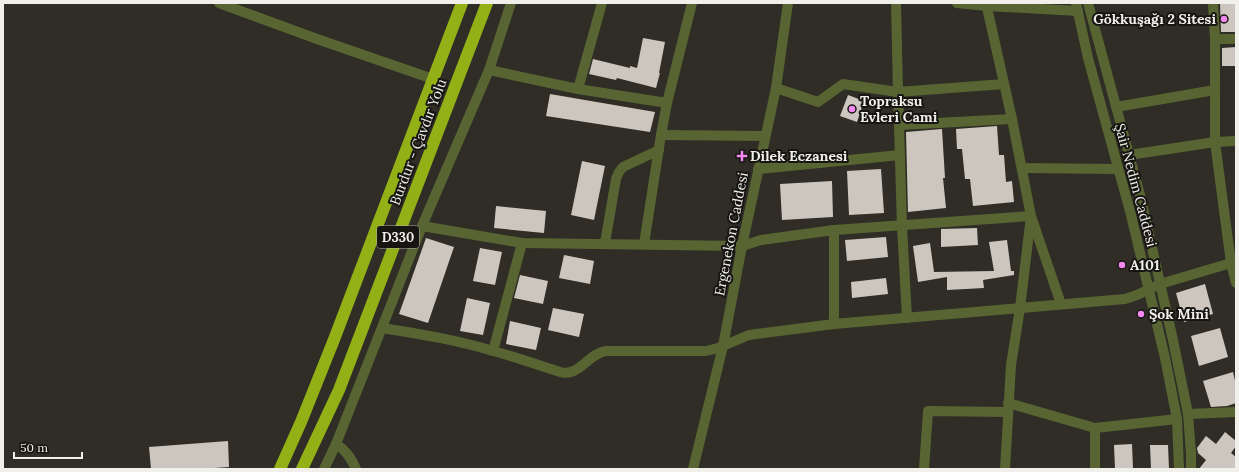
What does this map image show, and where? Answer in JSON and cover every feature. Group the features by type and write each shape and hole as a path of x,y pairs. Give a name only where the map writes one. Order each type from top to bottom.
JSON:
{"highway":[{"name":"Burdur - Çavdır Yolu","path":"280,469 301,422 335,337 462,3"},
{"name":"Burdur - Çavdır Yolu","path":"302,469 339,390 487,3"}],"street":[{"path":"219,3 318,39 433,78"},
{"path":"324,469 336,444 422,226 489,70 511,3"},
{"path":"578,89 602,3"},
{"path":"644,244 658,150 667,103 692,3"},
{"name":"Ergenekon Caddesi","path":"693,469 723,346 742,246 776,88 788,3"},
{"path":"896,3 902,226 907,318"},
{"path":"957,3 1077,7"},
{"path":"1088,3 1140,195 1174,340 1188,414 1191,469"},
{"path":"1213,3 1215,39 1215,142 1236,283"},
{"path":"987,5 1012,119 1031,216 1061,304"},
{"name":"Şair Nedim Caddesi","path":"1077,7 1088,58 1118,169 1165,358 1177,419 1179,469"},
{"path":"1215,39 1236,39"},
{"path":"489,70 578,89 667,103"},
{"path":"776,88 818,102 843,84 898,92 1004,84"},
{"path":"1116,106 1215,90"},
{"path":"900,125 1012,119"},
{"path":"661,135 765,136"},
{"path":"1129,155 1215,142 1236,141"},
{"path":"605,244 616,179 619,172 623,167 658,150"},
{"path":"758,169 900,155"},
{"path":"1022,168 1118,169"},
{"path":"422,226 522,243 742,246 761,240 834,230 1031,216"},
{"path":"1005,469 1011,365 1020,308 1031,216"},
{"path":"834,230 834,324"},
{"path":"493,351 522,243"},
{"path":"382,328 446,339 568,373 575,371 594,355 606,351 699,352 713,350 749,335 834,324 1125,299 1160,284 1232,263"},
{"path":"924,469 928,411 1008,408 1095,428 1177,419"},
{"path":"1188,414 1236,412"},
{"path":"1095,428 1095,469"},
{"path":"336,444 350,456 356,469"}],"building":[{"name":"Gökkuşağı 2 Sitesi","path":"1220,3 1236,3 1236,32 1221,32"},
{"path":"643,38 665,42 656,88 617,78 616,80 589,74 593,59 630,68 630,66 637,68"},
{"path":"1236,47 1236,66 1222,66 1222,48"},
{"path":"550,94 655,112 650,132 546,116"},
{"name":"Topraksu Evleri Cami","path":"848,95 864,101 857,122 840,116"},
{"path":"997,126 999,155 1004,155 1006,182 1012,181 1014,202 973,206 970,179 965,179 962,149 957,149 956,129"},
{"path":"942,129 945,178 943,178 946,208 908,212 906,132"},
{"path":"582,161 605,166 594,220 571,215"},
{"path":"881,169 884,213 849,215 847,171"},
{"path":"832,181 833,217 782,220 780,184"},
{"path":"496,206 546,211 544,233 494,228"},
{"path":"977,228 978,245 941,247 941,229"},
{"path":"886,237 888,257 847,261 845,240"},
{"path":"426,238 454,247 428,323 399,314"},
{"path":"1007,240 1011,271 1014,271 1014,275 983,280 984,288 947,290 947,277 918,282 913,246 930,243 934,272 994,271 989,242"},
{"path":"480,248 502,252 495,285 473,281"},
{"path":"564,255 594,261 590,284 559,278"},
{"path":"520,275 548,281 543,304 514,298"},
{"path":"886,278 888,294 852,298 851,282"},
{"path":"1205,284 1213,314 1184,322 1176,293"},
{"path":"467,298 490,303 483,335 460,331"},
{"path":"553,308 584,314 579,337 548,330"},
{"path":"510,321 541,328 536,350 506,344"},
{"path":"1220,328 1228,357 1199,366 1191,336"},
{"path":"1233,372 1236,385 1236,403 1227,406 1211,407 1203,381"},
{"path":"1225,432 1236,441 1236,446 1231,453 1236,457 1236,469 1199,469 1206,460 1198,453 1197,448 1206,436 1216,444"},
{"path":"228,441 229,467 201,469 151,469 149,447"},
{"path":"1132,444 1133,469 1115,469 1114,445"},
{"path":"1150,445 1168,445 1169,469 1151,469"}],"place":[{"name":"Gökkuşağı 2 Sitesi","path":"1224,19"},
{"name":"Topraksu Evleri Cami","path":"852,109"},
{"name":"Dilek Eczanesi","path":"742,156"},
{"name":"A101","path":"1122,265"},
{"name":"Şok Mini","path":"1141,314"}]}
